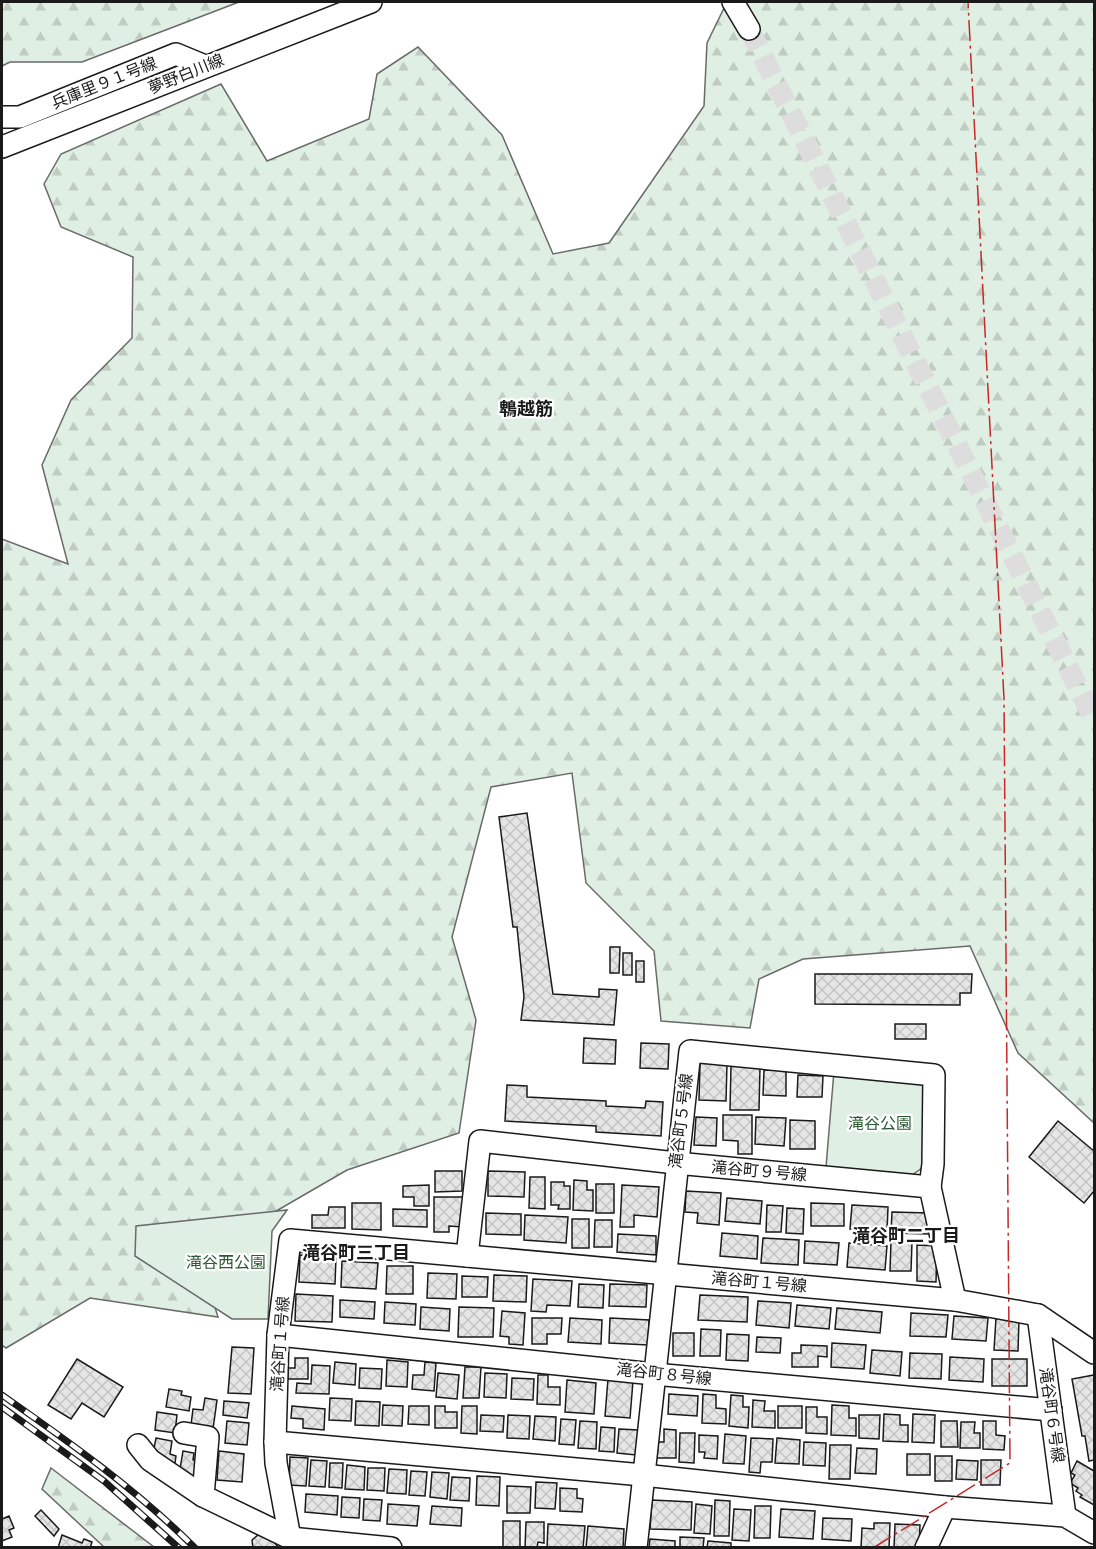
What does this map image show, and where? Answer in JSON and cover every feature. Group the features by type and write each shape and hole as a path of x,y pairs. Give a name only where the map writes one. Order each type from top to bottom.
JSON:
{"street":[{"name":"夢野白川線","path":"2,147 371,2"},
{"path":"733,2 749,29"},
{"name":"兵庫里９１号線","path":"2,117 20,117 176,54 205,66"},
{"name":"滝谷町５号線","path":"636,1548 676,1163 690,1051 934,1075 933,1164 930,1187"},
{"name":"滝谷町９号線","path":"467,1256 480,1141 676,1163 930,1187"},
{"path":"930,1187 955,1300"},
{"name":"滝谷町１号線","path":"275,1442 278,1335 290,1240 955,1300 1038,1315 1095,1353"},
{"name":"滝谷町６号線","path":"1038,1315 1065,1516"},
{"name":"滝谷町８号線","path":"278,1335 654,1374 1051,1410"},
{"path":"184,1432 208,1437 203,1496"},
{"path":"297,1543 276,1463 275,1442 644,1475 945,1507 1065,1516 1095,1533"},
{"path":"138,1445 150,1460 203,1496 297,1543 391,1548"},
{"path":"926,1548 945,1507"}],"green space":[{"path":"2,2 239,2 82,62 10,62 2,66"},
{"path":"727,2 1094,2 1094,1123 1018,1053 970,946 803,959 759,979 750,1028 661,1021 654,951 586,883 572,773 491,787 452,937 476,1020 459,1133 347,1170 259,1221 193,1237 218,1317 90,1298 6,1348 2,1345 2,539 68,564 42,465 71,400 132,338 133,257 61,227 44,184 61,154 221,84 267,161 369,119 377,74 418,47 502,135 553,254 609,243 704,106 707,43"},
{"name":"滝谷公園","path":"834,1071 918,1078 929,1088 929,1163 912,1175 826,1167"},
{"name":"滝谷西公園","path":"287,1210 272,1231 268,1319 232,1319 135,1256 136,1226"},
{"path":"51,1468 154,1547 104,1547 42,1489"}],"building":[{"path":"527,813 553,994 599,997 599,989 617,990 614,1025 521,1020 524,997 517,927 513,927 499,817"},
{"path":"610,947 620,947 619,973 610,973"},
{"path":"623,953 632,953 632,975 623,975"},
{"path":"636,961 644,961 644,982 636,982"},
{"path":"815,974 972,974 971,993 960,993 960,1005 815,1004"},
{"path":"895,1024 926,1024 926,1039 895,1039"},
{"path":"584,1038 616,1040 615,1064 583,1063"},
{"path":"641,1043 669,1044 668,1069 640,1068"},
{"path":"700,1063 727,1064 726,1101 699,1100"},
{"path":"731,1066 760,1067 759,1110 730,1110"},
{"path":"764,1070 786,1070 786,1096 763,1095"},
{"path":"798,1075 823,1076 822,1097 797,1097"},
{"path":"507,1085 527,1086 527,1097 606,1101 606,1106 645,1108 646,1101 663,1102 661,1136 596,1132 596,1126 505,1121"},
{"path":"723,1115 752,1115 752,1154 738,1154 738,1141 723,1140"},
{"path":"696,1117 717,1118 716,1146 694,1145"},
{"path":"756,1117 786,1118 784,1146 755,1144"},
{"path":"790,1120 815,1121 815,1149 790,1149"},
{"path":"1058,1121 1094,1151 1094,1191 1084,1203 1029,1157"},
{"path":"435,1171 462,1171 462,1191 435,1192"},
{"path":"488,1171 525,1172 524,1197 488,1196"},
{"path":"530,1177 545,1177 545,1209 529,1208"},
{"path":"574,1180 587,1181 587,1190 593,1190 593,1211 573,1210"},
{"path":"551,1182 564,1182 564,1186 570,1186 570,1209 558,1209 559,1205 551,1205"},
{"path":"596,1184 614,1184 614,1213 596,1213"},
{"path":"429,1185 429,1206 414,1206 414,1197 403,1197 403,1186"},
{"path":"622,1185 659,1187 657,1217 634,1215 634,1227 620,1227"},
{"path":"686,1191 721,1193 719,1225 697,1223 698,1213 685,1212"},
{"path":"434,1197 463,1197 462,1227 449,1226 449,1232 434,1232"},
{"path":"727,1198 762,1201 760,1224 725,1221"},
{"path":"352,1203 381,1203 381,1230 352,1229"},
{"path":"811,1203 844,1204 844,1226 811,1226"},
{"path":"767,1205 783,1206 781,1232 766,1232"},
{"path":"852,1205 888,1207 887,1232 850,1229"},
{"path":"329,1207 345,1207 345,1228 312,1228 312,1215 328,1215"},
{"path":"787,1208 804,1209 803,1234 786,1233"},
{"path":"393,1209 427,1210 427,1227 393,1226"},
{"path":"892,1212 929,1213 929,1234 891,1233"},
{"path":"486,1213 521,1214 521,1235 486,1234"},
{"path":"525,1215 568,1217 566,1243 524,1240"},
{"path":"572,1219 589,1219 589,1248 572,1248"},
{"path":"595,1220 612,1220 612,1247 594,1247"},
{"path":"722,1233 758,1236 757,1259 720,1256"},
{"path":"618,1234 656,1236 656,1255 617,1252"},
{"path":"763,1238 799,1240 798,1265 761,1263"},
{"path":"805,1241 839,1243 837,1265 804,1263"},
{"path":"891,1241 912,1242 911,1271 890,1271"},
{"path":"849,1243 887,1246 885,1270 847,1267"},
{"path":"917,1245 937,1246 936,1282 917,1281"},
{"path":"300,1255 336,1257 335,1284 299,1282"},
{"path":"342,1261 378,1263 376,1289 341,1287"},
{"path":"387,1266 413,1266 413,1294 386,1294"},
{"path":"428,1273 457,1274 456,1299 427,1298"},
{"path":"494,1275 527,1276 526,1302 493,1301"},
{"path":"462,1276 488,1277 487,1297 462,1297"},
{"path":"533,1279 572,1281 570,1306 547,1305 546,1312 531,1311"},
{"path":"579,1284 604,1285 603,1308 578,1307"},
{"path":"610,1284 647,1285 646,1307 609,1306"},
{"path":"296,1294 333,1296 332,1322 295,1321"},
{"path":"700,1295 748,1297 747,1322 698,1320"},
{"path":"340,1300 375,1302 374,1319 340,1317"},
{"path":"758,1301 791,1303 789,1328 756,1325"},
{"path":"385,1302 416,1304 415,1325 384,1323"},
{"path":"797,1305 831,1308 829,1329 795,1326"},
{"path":"421,1307 450,1309 449,1331 420,1329"},
{"path":"459,1307 494,1308 493,1337 458,1337"},
{"path":"837,1308 882,1312 880,1333 835,1329"},
{"path":"502,1311 525,1313 523,1345 509,1344 509,1337 500,1336"},
{"path":"911,1313 948,1315 946,1337 910,1336"},
{"path":"954,1316 988,1318 986,1341 952,1339"},
{"path":"532,1318 562,1318 561,1334 547,1334 547,1344 532,1344"},
{"path":"570,1318 602,1320 601,1344 568,1342"},
{"path":"610,1318 649,1320 648,1345 609,1343"},
{"path":"996,1318 1019,1319 1018,1351 994,1350"},
{"path":"701,1329 721,1330 720,1356 700,1356"},
{"path":"673,1333 694,1333 694,1356 673,1356"},
{"path":"727,1334 749,1335 748,1361 726,1360"},
{"path":"757,1337 781,1338 780,1353 756,1352"},
{"path":"832,1343 866,1345 864,1369 831,1367"},
{"path":"801,1345 827,1346 827,1357 818,1356 818,1367 792,1367 792,1353 801,1353"},
{"path":"232,1347 254,1348 251,1394 228,1393"},
{"path":"872,1350 902,1352 900,1376 870,1373"},
{"path":"910,1353 942,1354 941,1379 909,1378"},
{"path":"950,1357 984,1359 983,1382 949,1380"},
{"path":"295,1358 308,1358 308,1379 288,1379 288,1368 295,1368"},
{"path":"77,1359 123,1387 104,1417 82,1403 71,1419 48,1405"},
{"path":"992,1359 1027,1359 1027,1386 992,1386"},
{"path":"387,1360 408,1362 407,1387 386,1386"},
{"path":"335,1362 356,1364 355,1385 333,1383"},
{"path":"425,1362 436,1363 434,1391 412,1389 413,1375 424,1375"},
{"path":"312,1365 330,1366 329,1394 296,1393 297,1383 311,1384"},
{"path":"465,1367 481,1367 479,1398 463,1398"},
{"path":"360,1368 382,1369 381,1389 359,1388"},
{"path":"438,1373 459,1375 457,1399 436,1397"},
{"path":"485,1373 507,1374 506,1398 484,1397"},
{"path":"538,1375 548,1375 548,1387 560,1387 560,1405 537,1404"},
{"path":"1094,1375 1094,1460 1089,1461 1072,1379"},
{"path":"512,1378 534,1379 533,1400 511,1399"},
{"path":"608,1379 633,1381 630,1418 605,1416"},
{"path":"567,1380 596,1383 594,1414 565,1412"},
{"path":"169,1389 182,1391 181,1395 191,1397 189,1411 166,1407"},
{"path":"669,1394 698,1396 697,1416 668,1414"},
{"path":"703,1394 716,1395 716,1408 726,1409 726,1424 702,1423"},
{"path":"731,1395 743,1396 743,1407 749,1407 748,1428 729,1426"},
{"path":"205,1398 217,1400 213,1429 191,1425 193,1409 203,1410"},
{"path":"330,1398 352,1399 351,1421 329,1420"},
{"path":"753,1400 765,1401 764,1411 775,1411 775,1428 752,1427"},
{"path":"224,1401 249,1403 247,1418 223,1415"},
{"path":"356,1401 380,1402 379,1426 355,1425"},
{"path":"383,1405 403,1406 402,1426 382,1425"},
{"path":"832,1405 849,1406 849,1418 856,1418 856,1436 831,1435"},
{"path":"292,1406 325,1409 324,1430 303,1428 303,1419 291,1418"},
{"path":"409,1406 429,1406 429,1425 408,1424"},
{"path":"435,1406 445,1406 445,1412 457,1412 457,1428 435,1428"},
{"path":"462,1406 477,1406 477,1434 461,1433"},
{"path":"778,1406 802,1406 802,1428 778,1428"},
{"path":"806,1407 817,1407 817,1417 827,1417 827,1434 806,1433"},
{"path":"157,1412 177,1415 175,1433 155,1430"},
{"path":"884,1414 900,1415 900,1425 908,1425 908,1442 883,1441"},
{"path":"913,1414 935,1415 934,1443 912,1442"},
{"path":"481,1415 504,1416 503,1432 480,1431"},
{"path":"508,1415 530,1416 529,1439 507,1438"},
{"path":"859,1415 880,1415 879,1439 859,1438"},
{"path":"535,1416 556,1417 555,1441 533,1439"},
{"path":"561,1419 576,1420 574,1445 559,1444"},
{"path":"227,1421 249,1423 247,1445 225,1443"},
{"path":"580,1421 597,1422 596,1449 578,1448"},
{"path":"941,1421 957,1421 958,1447 941,1447"},
{"path":"983,1421 996,1421 996,1435 1005,1436 1004,1450 983,1449"},
{"path":"961,1422 975,1422 974,1433 980,1433 980,1448 960,1448"},
{"path":"601,1427 615,1428 614,1452 599,1451"},
{"path":"619,1429 638,1430 636,1455 617,1453"},
{"path":"664,1429 676,1430 676,1458 657,1458 658,1442 664,1442"},
{"path":"680,1433 695,1433 694,1463 679,1462"},
{"path":"725,1434 746,1436 744,1464 723,1463"},
{"path":"699,1435 718,1436 717,1459 704,1458 705,1452 699,1452"},
{"path":"156,1438 172,1441 170,1454 176,1456 175,1463 152,1459"},
{"path":"751,1438 773,1439 772,1462 761,1462 760,1473 749,1472"},
{"path":"777,1438 800,1440 799,1464 775,1463"},
{"path":"804,1442 826,1443 825,1466 803,1465"},
{"path":"830,1445 851,1445 850,1479 829,1479"},
{"path":"857,1448 877,1449 876,1474 855,1473"},
{"path":"183,1451 194,1453 193,1460 199,1461 196,1478 179,1475"},
{"path":"219,1451 244,1454 242,1482 217,1480"},
{"path":"907,1454 930,1454 930,1475 907,1475"},
{"path":"935,1456 952,1456 952,1481 935,1481"},
{"path":"290,1457 308,1458 306,1486 289,1485"},
{"path":"311,1460 327,1461 325,1487 309,1486"},
{"path":"957,1460 978,1461 977,1480 956,1479"},
{"path":"981,1460 1001,1460 1000,1485 981,1485"},
{"path":"1077,1461 1094,1471 1094,1505 1080,1497 1082,1495 1076,1491 1078,1488 1070,1483 1075,1475 1071,1473"},
{"path":"330,1463 343,1463 342,1488 329,1487"},
{"path":"347,1465 365,1467 364,1490 345,1489"},
{"path":"368,1468 385,1468 384,1491 367,1490"},
{"path":"389,1469 407,1470 406,1494 387,1493"},
{"path":"411,1471 427,1472 425,1496 409,1495"},
{"path":"432,1472 449,1473 447,1499 430,1497"},
{"path":"477,1476 500,1477 499,1506 476,1505"},
{"path":"452,1477 470,1478 469,1501 450,1500"},
{"path":"536,1482 557,1483 555,1509 535,1508"},
{"path":"507,1486 531,1487 530,1513 507,1513"},
{"path":"560,1488 577,1489 577,1498 583,1499 582,1512 560,1511"},
{"path":"306,1494 338,1496 337,1515 305,1512"},
{"path":"342,1497 360,1498 359,1518 341,1517"},
{"path":"364,1499 382,1500 380,1521 363,1520"},
{"path":"652,1500 692,1502 691,1530 650,1529"},
{"path":"715,1500 730,1501 729,1536 714,1536"},
{"path":"388,1504 419,1506 417,1526 387,1524"},
{"path":"696,1504 712,1506 710,1534 694,1533"},
{"path":"432,1506 462,1508 461,1526 430,1524"},
{"path":"755,1506 771,1506 770,1538 754,1538"},
{"path":"734,1509 751,1510 749,1541 732,1540"},
{"path":"781,1509 815,1511 813,1539 779,1537"},
{"path":"41,1510 59,1529 54,1536 35,1516"},
{"path":"9,1516 14,1528 9,1530 12,1537 2,1541 2,1519"},
{"path":"823,1518 852,1519 851,1541 822,1539"},
{"path":"503,1521 520,1521 520,1548 503,1548"},
{"path":"526,1522 544,1522 544,1543 538,1542 537,1548 525,1548"},
{"path":"874,1523 890,1523 889,1548 861,1548 862,1528 874,1529"},
{"path":"548,1524 585,1526 583,1548 547,1548"},
{"path":"895,1524 920,1525 919,1548 894,1548"},
{"path":"588,1526 624,1529 623,1548 586,1548"},
{"path":"264,1530 279,1548 253,1548 252,1540"},
{"path":"62,1535 82,1543 84,1539 92,1542 90,1548 58,1548"},
{"path":"680,1537 704,1538 703,1548 680,1548"},
{"path":"650,1539 675,1541 675,1548 649,1548"},
{"path":"708,1541 731,1543 731,1548 707,1548"}],"tunnel":[{"path":"749,29 1094,719"}],"railway":[{"path":"2,1395 126,1486 195,1548"},
{"path":"2,1407 104,1481 179,1548"}],"power":[{"path":"873,1548 1010,1463 1004,699 968,2"}],"district":[{"name":"鵯越筋","path":"526,409"},
{"name":"滝谷町二丁目","path":"906,1236"},
{"name":"滝谷町三丁目","path":"356,1253"}]}
